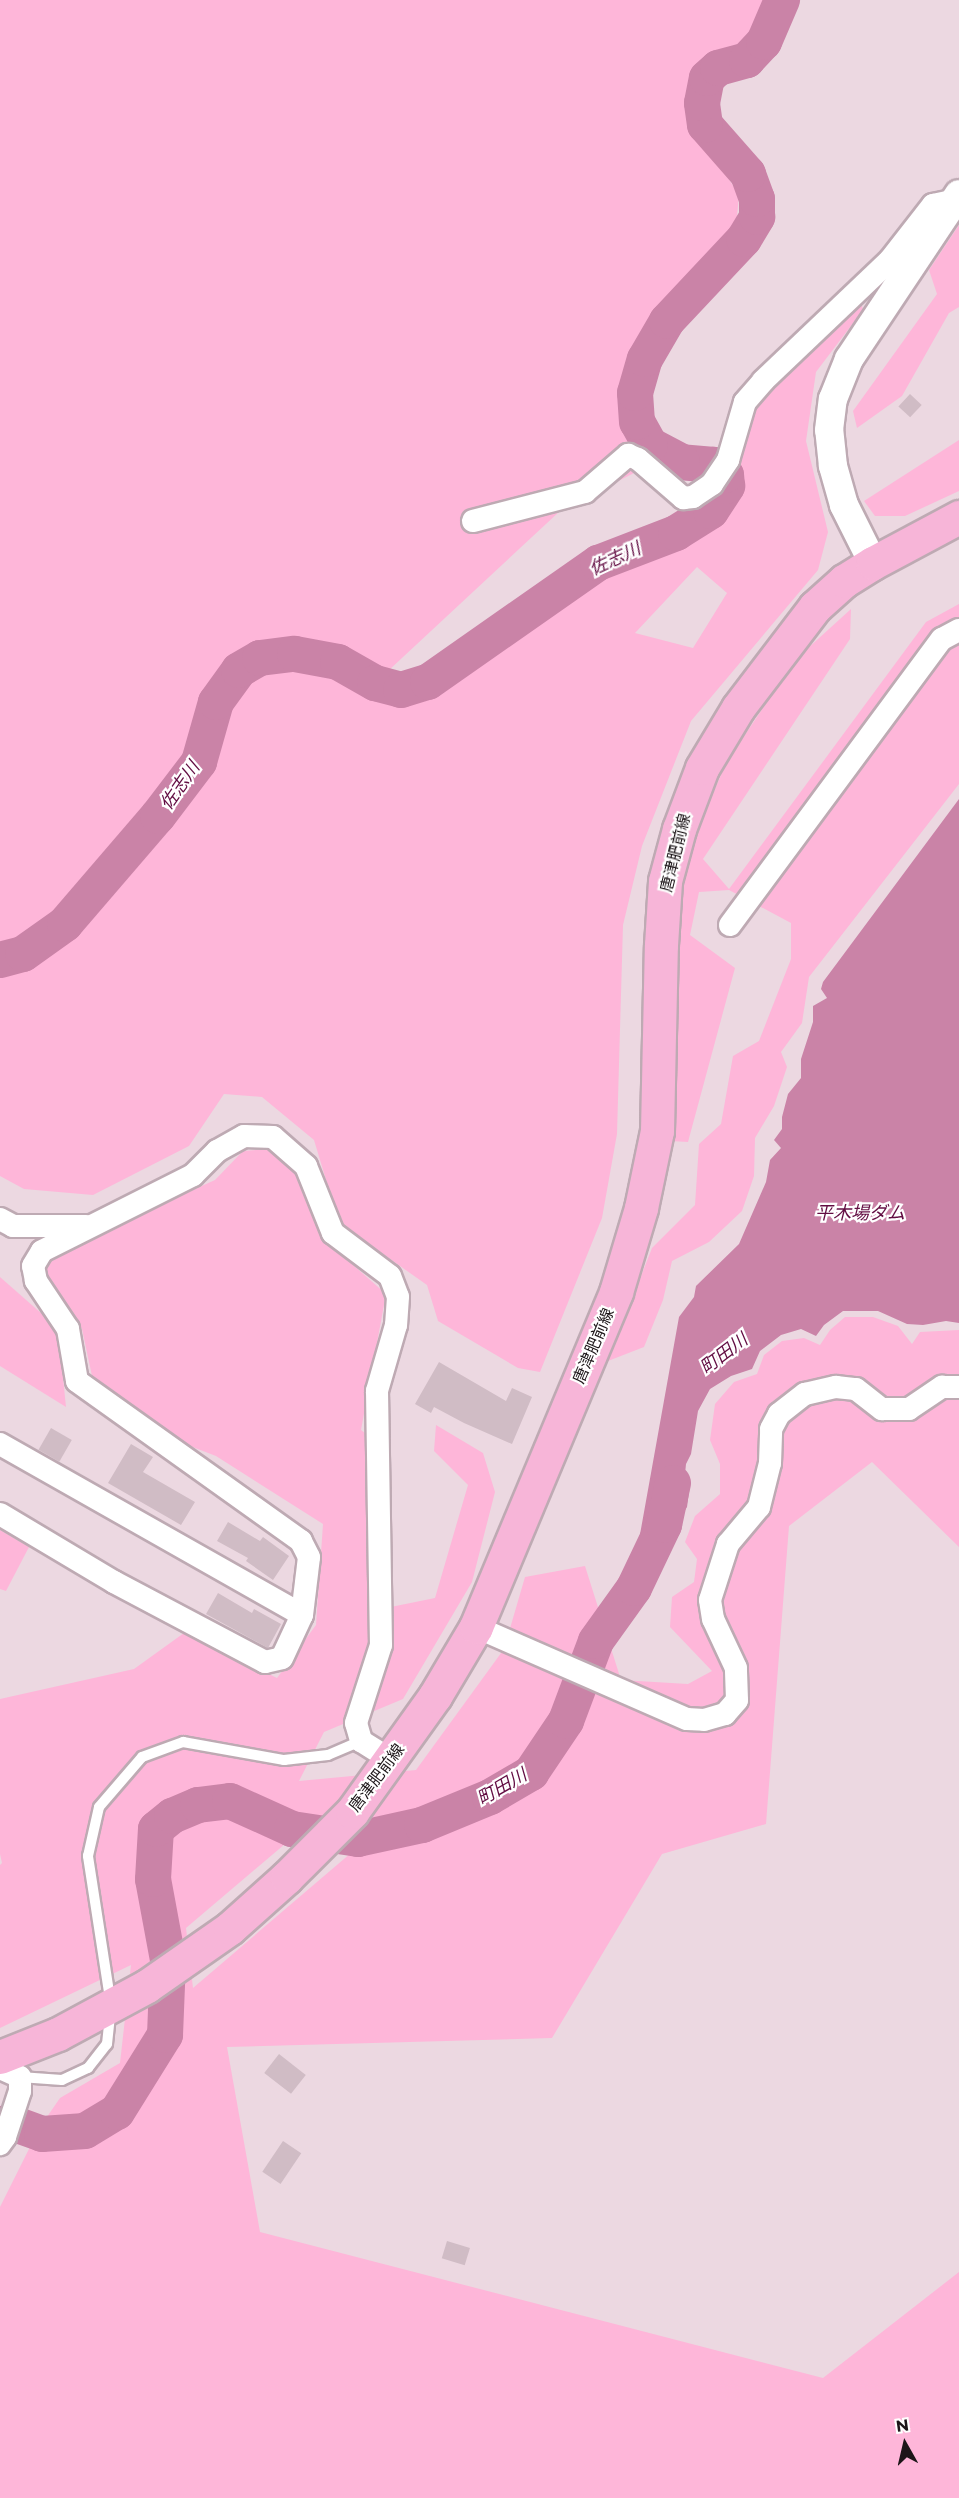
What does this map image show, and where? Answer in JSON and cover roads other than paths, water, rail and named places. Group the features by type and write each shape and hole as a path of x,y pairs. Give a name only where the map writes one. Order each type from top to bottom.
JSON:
{"main road":[{"name":"唐津肥前線","path":"7,2067 58,2034 147,1986 180,1964 230,1928 287,1877 352,1812 435,1696 491,1633 616,1292 641,1208 657,1131 665,880 679,829 702,768 738,708 814,607 844,581 873,562 959,517"}],"street":[{"path":"473,521 585,492 628,455 638,459 683,498 693,497 712,484 728,460 746,402 763,381 890,260 933,205 958,197"},
{"path":"873,562 844,505 833,466 829,430 833,399 849,359 958,197"},
{"path":"730,925 942,639 959,630"},
{"path":"0,1514 114,1582 265,1662 282,1658 302,1615 309,1557 301,1541 77,1382 68,1329 36,1281 33,1266 42,1251 193,1175 217,1151 244,1136 273,1137 306,1166 333,1233 390,1276 398,1297 396,1325 377,1391 381,1645 357,1723 362,1741 391,1760"},
{"path":"0,1219 13,1226 88,1226"},
{"path":"491,1633 687,1719 704,1720 725,1714 737,1700 736,1668 713,1619 710,1600 728,1544 759,1507 771,1463 771,1430 779,1414 804,1394 836,1387 856,1389 882,1409 909,1409 942,1387 959,1387"},
{"path":"0,1444 302,1615"},
{"path":"2,2140 20,2091 7,2067"}],"lane":[{"path":"7,2067 62,2080 87,2068 108,2044 111,2005 88,1856 99,1807 142,1757 183,1742 284,1760 328,1755 362,1741"}],"water":[{"name":"平木場ダム","path":"959,799 959,1323 946,1321 923,1325 907,1324 878,1311 843,1311 824,1325 816,1336 801,1329 781,1335 760,1351 752,1369 731,1376 710,1389 698,1411 691,1454 686,1464 685,1474 690,1485 687,1507 677,1523 667,1533 648,1523 639,1540 679,1317 694,1297 696,1286 739,1244 766,1182 770,1160 781,1148 774,1140 782,1129 782,1117 788,1094 801,1078 801,1059 813,1022 813,1006 827,998 821,989 823,982"}],"waterway":[{"name":"佐志川","path":"0,960 23,954 65,924 158,816 199,762 216,702 239,670 260,658 295,654 338,662 375,683 401,690 428,682 598,563 676,533 711,511 727,486 726,475 714,465 682,462 650,445 637,422 635,393 645,359 667,321 744,239 757,217 757,199 748,174 705,125 702,103 707,78 718,68 747,60 764,42 782,0"},
{"name":"町田川","path":"0,2124 12,2123 42,2134 85,2131 117,2112 165,2035 168,1960 153,1879 156,1829 172,1816 198,1805 230,1801 292,1829 358,1839 422,1825 490,1797 531,1773 566,1721 596,1641 634,1588 664,1525 673,1483"}]}
